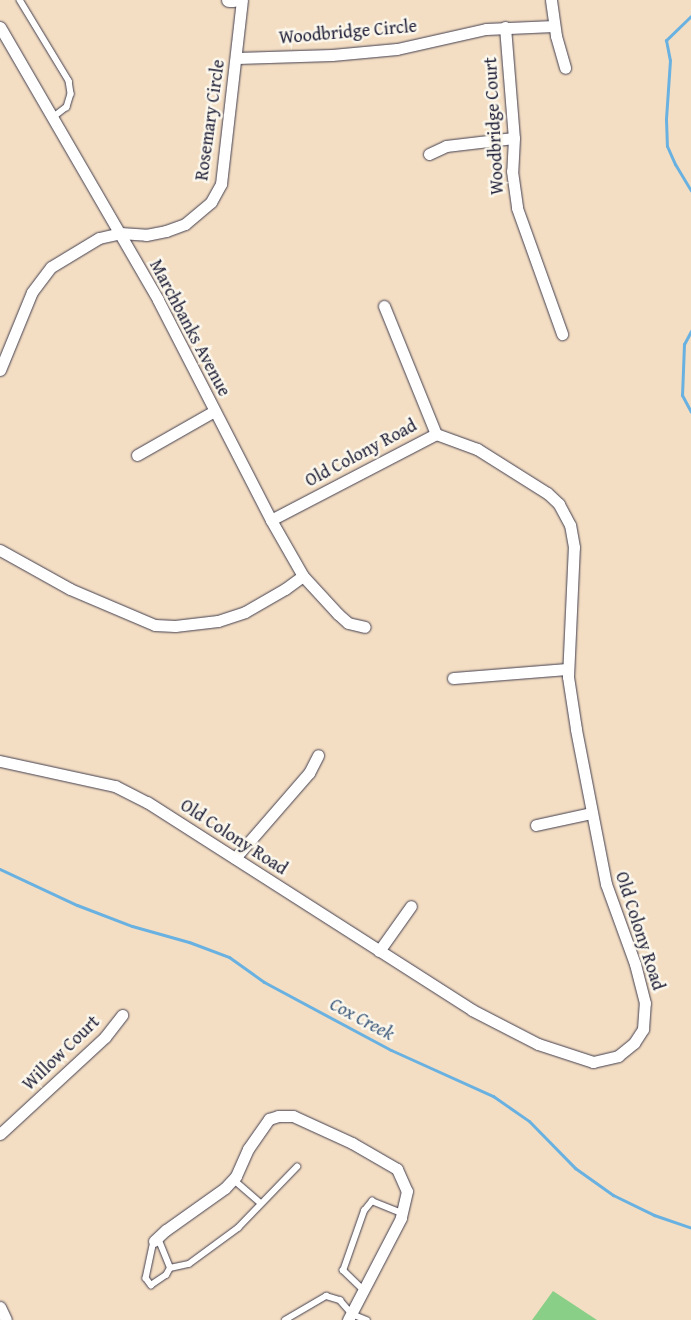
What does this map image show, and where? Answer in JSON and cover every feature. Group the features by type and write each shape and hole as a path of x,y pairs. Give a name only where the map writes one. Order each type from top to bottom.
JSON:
{"street":[{"path":"229,0 234,0"},
{"name":"Rosemary Circle","path":"0,370 32,292 51,267 99,238 120,234 146,235 166,231 185,224 211,202 221,184 237,58 242,0"},
{"path":"551,0 554,26 565,68"},
{"name":"Woodbridge Circle","path":"237,58 332,55 397,48 486,29 554,26"},
{"name":"Marchbanks Avenue","path":"0,27 54,117 158,300 271,520 303,576 343,619 348,623 365,627"},
{"name":"Woodbridge Court","path":"505,27 514,138 512,172 517,208 562,334"},
{"path":"429,154 446,146 514,138"},
{"path":"384,306 436,434"},
{"path":"137,455 214,411"},
{"name":"Old Colony Road","path":"0,761 115,786 147,802 472,1010 538,1044 593,1062 618,1056 634,1043 642,1029 645,1003 636,964 606,884 591,813 568,669 574,547 570,524 565,514 547,493 500,463 476,449 436,434 271,520"},
{"path":"0,550 70,589 155,625 175,626 218,621 245,612 285,590 303,576"},
{"path":"453,678 568,669"},
{"path":"235,858 308,773 318,755"},
{"path":"536,826 591,813"},
{"path":"379,951 410,906"},
{"name":"Willow Court","path":"0,1134 105,1037 122,1014"},
{"path":"156,1240 233,1180 248,1149 268,1119 278,1116 293,1116 352,1144 397,1170 407,1191 402,1214 350,1317"},
{"path":"0,1308 6,1320"}],"lane":[{"path":"20,0 69,82 71,94 67,107 54,117"},
{"path":"156,1240 148,1264 148,1283 151,1285 166,1275 170,1268 189,1264 204,1255 238,1228 297,1167"},
{"path":"233,1180 262,1203"},
{"path":"363,1290 343,1272 364,1211 372,1201 402,1214"},
{"path":"156,1240 170,1268"},
{"path":"285,1320 326,1296 340,1300 350,1317 367,1320"}],"green space":[{"path":"553,1291 597,1320 532,1320"}],"waterway":[{"path":"691,16 666,40 670,60 666,119 667,146 691,191"},
{"path":"691,331 684,344 682,395 691,412"},
{"name":"Cox Creek","path":"0,869 77,905 132,926 189,942 229,957 264,982 391,1050 493,1096 529,1121 575,1168 613,1195 654,1215 691,1228"}]}
